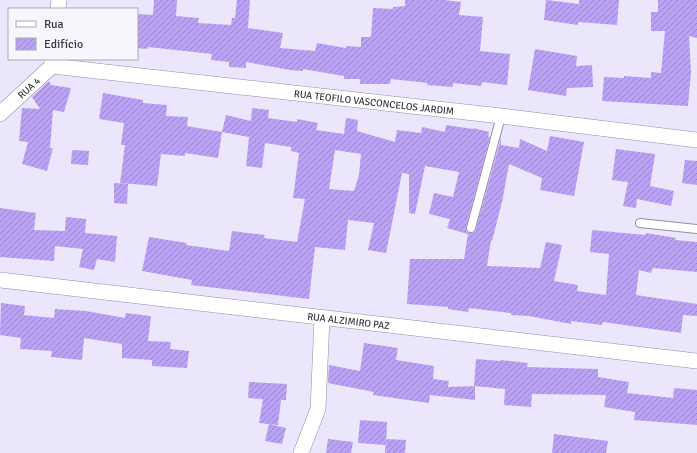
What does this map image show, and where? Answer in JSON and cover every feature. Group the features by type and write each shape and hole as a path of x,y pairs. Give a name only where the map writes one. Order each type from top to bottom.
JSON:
{"street":[{"name":"RUA 4","path":"0,114 52,62"},
{"name":"RUA TEOFILO VASCONCELOS JARDIM","path":"52,62 697,140"},
{"name":"RUA ALZIMIRO PAZ","path":"0,280 697,361"},
{"path":"301,453 318,409 322,318"}],"lane":[{"path":"471,228 501,116"},
{"path":"640,223 697,229"}],"building":[{"path":"154,0 177,0 176,16 199,18 198,23 231,25 232,18 235,18 237,0 250,0 248,28 283,33 280,48 315,51 317,43 346,48 346,46 361,47 361,37 371,37 373,8 393,9 393,7 405,6 405,0 444,0 461,2 459,15 483,17 480,51 510,54 507,85 482,82 481,86 453,83 453,87 427,85 428,83 391,79 390,84 360,84 360,79 344,79 344,76 303,69 303,71 290,70 246,62 246,68 229,67 229,62 211,60 212,54 148,47 147,49 138,48 138,14 153,15"},
{"path":"546,0 579,4 579,0 619,0 617,25 578,22 578,25 544,20"},
{"path":"658,0 697,0 697,38 689,36 691,72 688,106 602,101 604,77 624,78 624,76 651,78 651,72 661,73 665,31 651,31 651,12 658,12"},
{"path":"535,49 577,56 576,66 592,65 593,87 567,88 566,96 528,90"},
{"path":"49,81 51,85 71,88 64,112 53,110 50,148 53,148 47,171 22,164 28,142 19,141 22,108 40,109 32,97"},
{"path":"103,93 143,100 143,103 167,105 166,116 188,117 187,126 222,132 218,158 185,153 185,156 161,154 157,186 120,183 125,145 121,145 124,123 99,119"},
{"path":"252,108 269,110 268,118 297,122 297,119 318,123 316,130 344,134 346,118 358,120 357,131 395,142 397,130 421,133 422,127 445,132 446,125 473,128 489,132 488,137 490,137 466,227 467,232 470,233 475,232 476,229 501,138 501,145 519,148 520,139 547,151 550,136 584,142 574,196 540,190 542,178 509,164 502,202 492,241 491,240 487,266 540,268 546,242 562,245 554,281 578,285 577,291 606,295 609,254 590,252 592,230 645,235 646,233 676,238 675,240 697,242 697,272 653,268 651,273 639,270 636,295 697,304 697,316 683,315 681,333 603,322 602,325 571,321 571,324 529,316 511,315 511,313 469,308 468,312 448,309 448,307 407,304 410,259 464,259 468,234 447,228 450,219 429,214 434,193 453,197 459,172 425,166 415,214 409,213 409,174 402,173 386,253 368,250 374,223 348,220 345,250 315,247 309,299 191,285 192,280 142,271 149,237 187,243 186,245 229,251 232,231 265,235 264,238 297,242 305,199 293,198 299,153 291,151 291,147 265,143 262,168 246,166 249,137 222,132 226,115 251,121","holes":["335,150 361,154 359,175 354,191 329,189"]},
{"path":"616,149 655,154 650,186 674,191 671,206 637,199 636,208 623,206 628,182 612,180"},
{"path":"72,150 89,151 88,165 71,164"},
{"path":"685,160 697,161 697,185 682,183"},
{"path":"114,183 128,184 127,204 114,203"},
{"path":"0,208 36,213 34,230 65,231 66,217 86,219 85,233 117,236 115,262 97,259 94,270 79,267 83,249 55,246 54,261 0,257"},
{"path":"1,303 25,306 24,315 54,318 55,309 86,311 125,318 126,313 151,316 148,341 171,342 170,349 189,351 187,368 152,366 152,360 122,358 122,344 84,338 82,360 51,357 52,351 20,349 21,338 0,335"},
{"path":"364,343 398,348 396,360 434,366 433,379 449,381 448,387 475,386 475,400 430,395 429,403 373,395 374,392 328,383 329,365 360,371"},
{"path":"476,359 528,363 527,367 598,369 598,377 629,382 627,393 673,398 674,388 697,390 697,425 634,420 635,412 604,407 606,395 532,394 531,407 504,405 505,389 474,386"},
{"path":"249,382 287,384 286,400 281,400 278,425 259,423 263,399 248,398"},
{"path":"360,420 387,422 386,445 358,443"},
{"path":"269,424 286,428 282,444 265,441"},
{"path":"554,434 608,441 606,453 552,453"},
{"path":"328,439 353,442 351,453 326,453"},
{"path":"386,439 406,440 405,453 385,453"}]}
